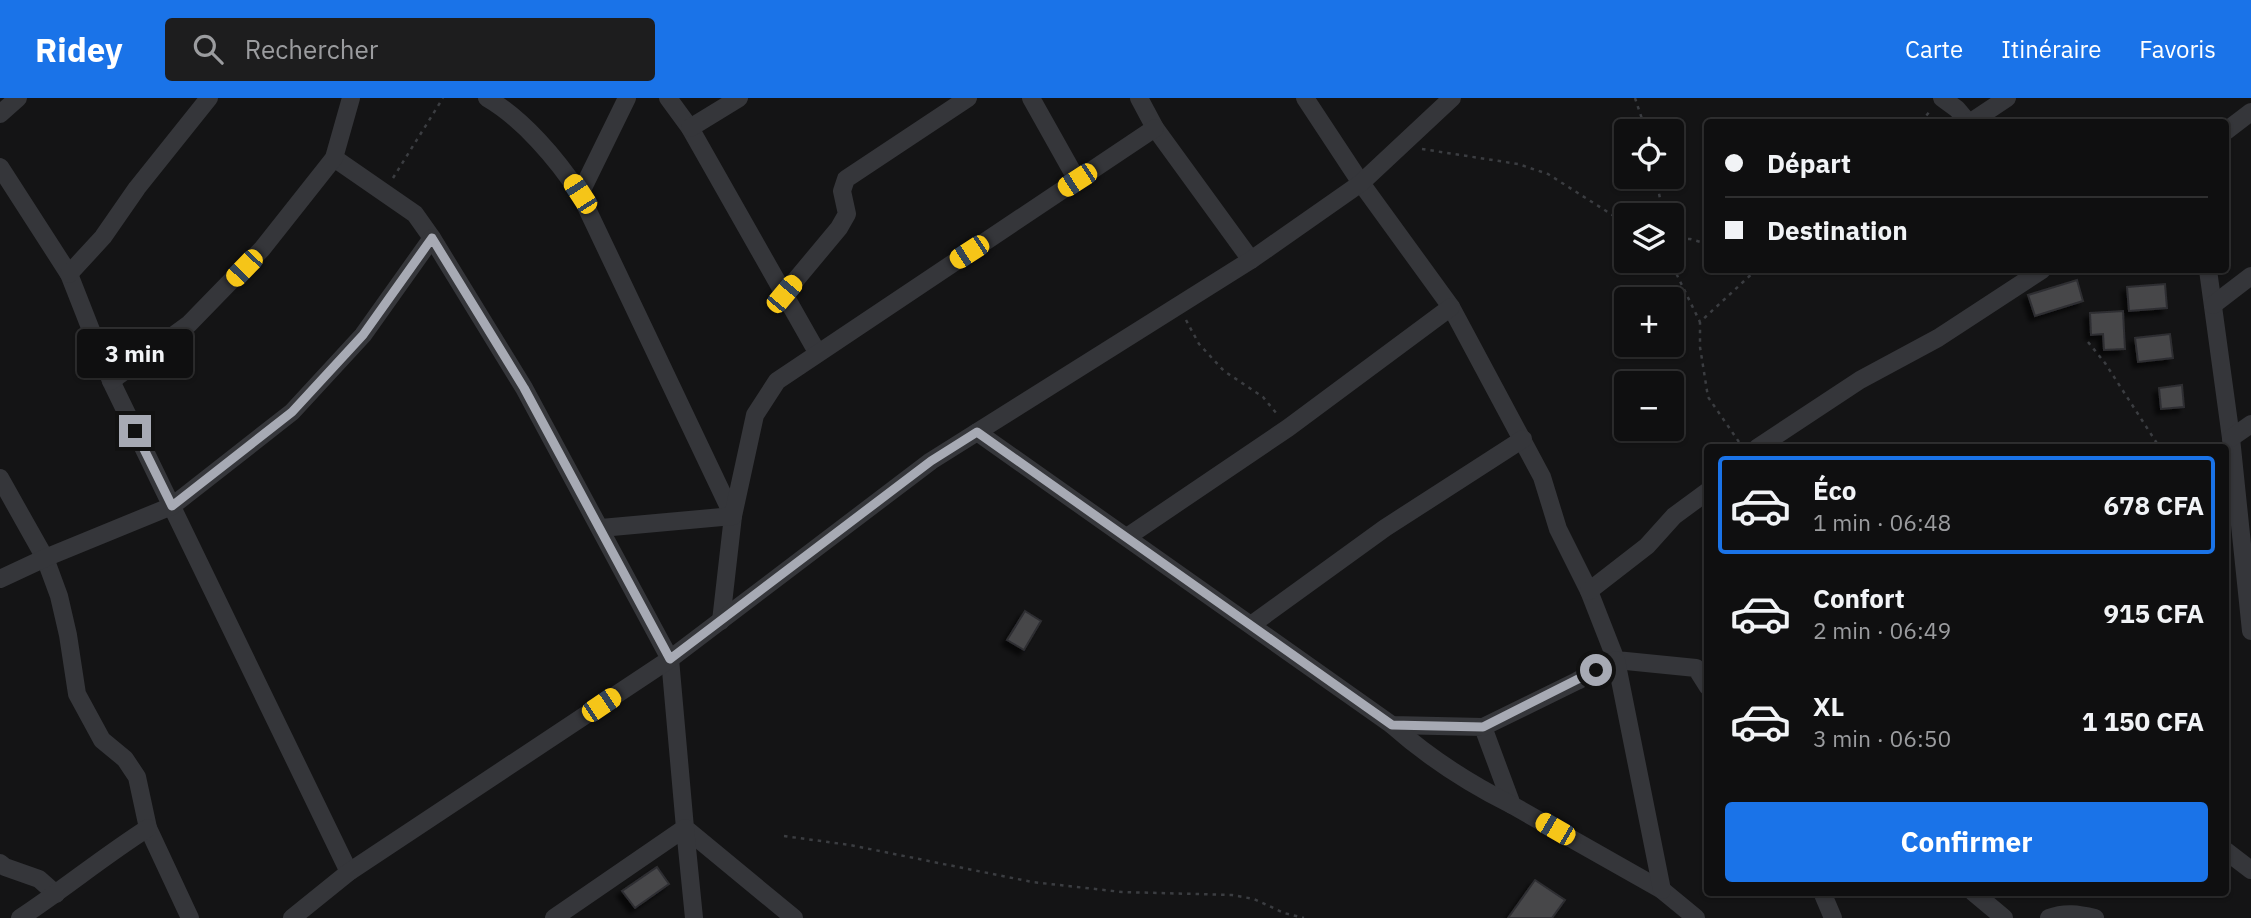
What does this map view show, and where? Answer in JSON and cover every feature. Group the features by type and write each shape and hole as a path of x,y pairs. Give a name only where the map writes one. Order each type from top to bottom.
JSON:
{"street":[{"path":"0,114 18,98"},
{"path":"69,274 103,237 137,188 209,98"},
{"path":"111,381 189,324 262,249 334,158 351,98"},
{"path":"580,194 627,98"},
{"path":"668,98 690,128 817,352"},
{"path":"690,128 739,98"},
{"path":"784,294 847,214 842,191 846,178 968,98"},
{"path":"1031,98 1077,180"},
{"path":"1139,98 1155,128 1251,260"},
{"path":"1306,98 1362,183 1451,307 1542,477 1558,529 1589,592 1616,660 1662,890"},
{"path":"292,918 349,872 670,659 931,461 1251,260 1362,183 1452,98"},
{"path":"1942,98 1967,119"},
{"path":"1975,119 2007,98"},
{"path":"501,101 561,165 580,194 733,516"},
{"path":"2229,129 2251,112"},
{"path":"721,621 733,516 755,415 777,381 1155,128"},
{"path":"334,158 415,214 432,238 524,388 670,659 694,918"},
{"path":"0,167 69,274 111,381 349,872"},
{"path":"0,579 172,506 292,412 363,335 432,238"},
{"path":"1763,444 1860,380 1938,338 2037,273"},
{"path":"2208,273 2231,438 2248,581 2251,631"},
{"path":"2213,305 2251,276"},
{"path":"1127,537 1288,428 1451,307"},
{"path":"2231,438 2251,424"},
{"path":"977,432 1392,725 1419,749 1479,789 1662,890 1696,918"},
{"path":"1251,625 1385,527 1523,439"},
{"path":"0,478 45,558 62,609 76,694 102,740 125,759 137,777 148,828 190,918"},
{"path":"1589,592 1647,546 1674,516 1704,494"},
{"path":"601,528 733,516"},
{"path":"1392,725 1483,727 1616,660 1656,665 1702,663"},
{"path":"1483,727 1511,805"},
{"path":"20,918 148,828"},
{"path":"554,918 685,828"},
{"path":"685,828 794,918"},
{"path":"2229,853 2251,870"},
{"path":"0,863 39,879 56,894"},
{"path":"1824,896 1833,918"},
{"path":"1978,896 2004,918"},
{"path":"2049,918 2059,914 2095,918"}],"path":[{"path":"385,192 443,98"},
{"path":"1635,98 1642,119"},
{"path":"1401,145 1518,164 1548,174 1614,216"},
{"path":"1684,239 1704,243"},
{"path":"1676,273 1700,322 1700,347 1708,397 1740,444"},
{"path":"1700,322 1753,273"},
{"path":"1177,305 1199,344 1224,371 1263,397 1288,428"},
{"path":"2088,342 2105,363 2157,444"},
{"path":"784,836 850,845 1032,882 1122,892 1233,895 1254,899 1284,913 1304,918"}],"building":[{"path":"2077,280 2083,301 2035,316 2028,295"},
{"path":"2165,284 2167,308 2129,311 2127,287"},
{"path":"2123,311 2125,349 2104,350 2103,334 2091,335 2090,313"},
{"path":"2170,334 2173,358 2138,362 2135,338"},
{"path":"2182,385 2184,407 2161,409 2159,388"},
{"path":"1025,611 1041,621 1024,650 1007,640"},
{"path":"657,867 669,884 635,908 622,891"},
{"path":"1535,880 1565,900 1552,918 1508,918"}],"route":[{"path":"135,431 172,506 292,412 363,335 432,238 524,388 670,659 931,461 977,432 1392,725 1483,727 1596,670"}]}
